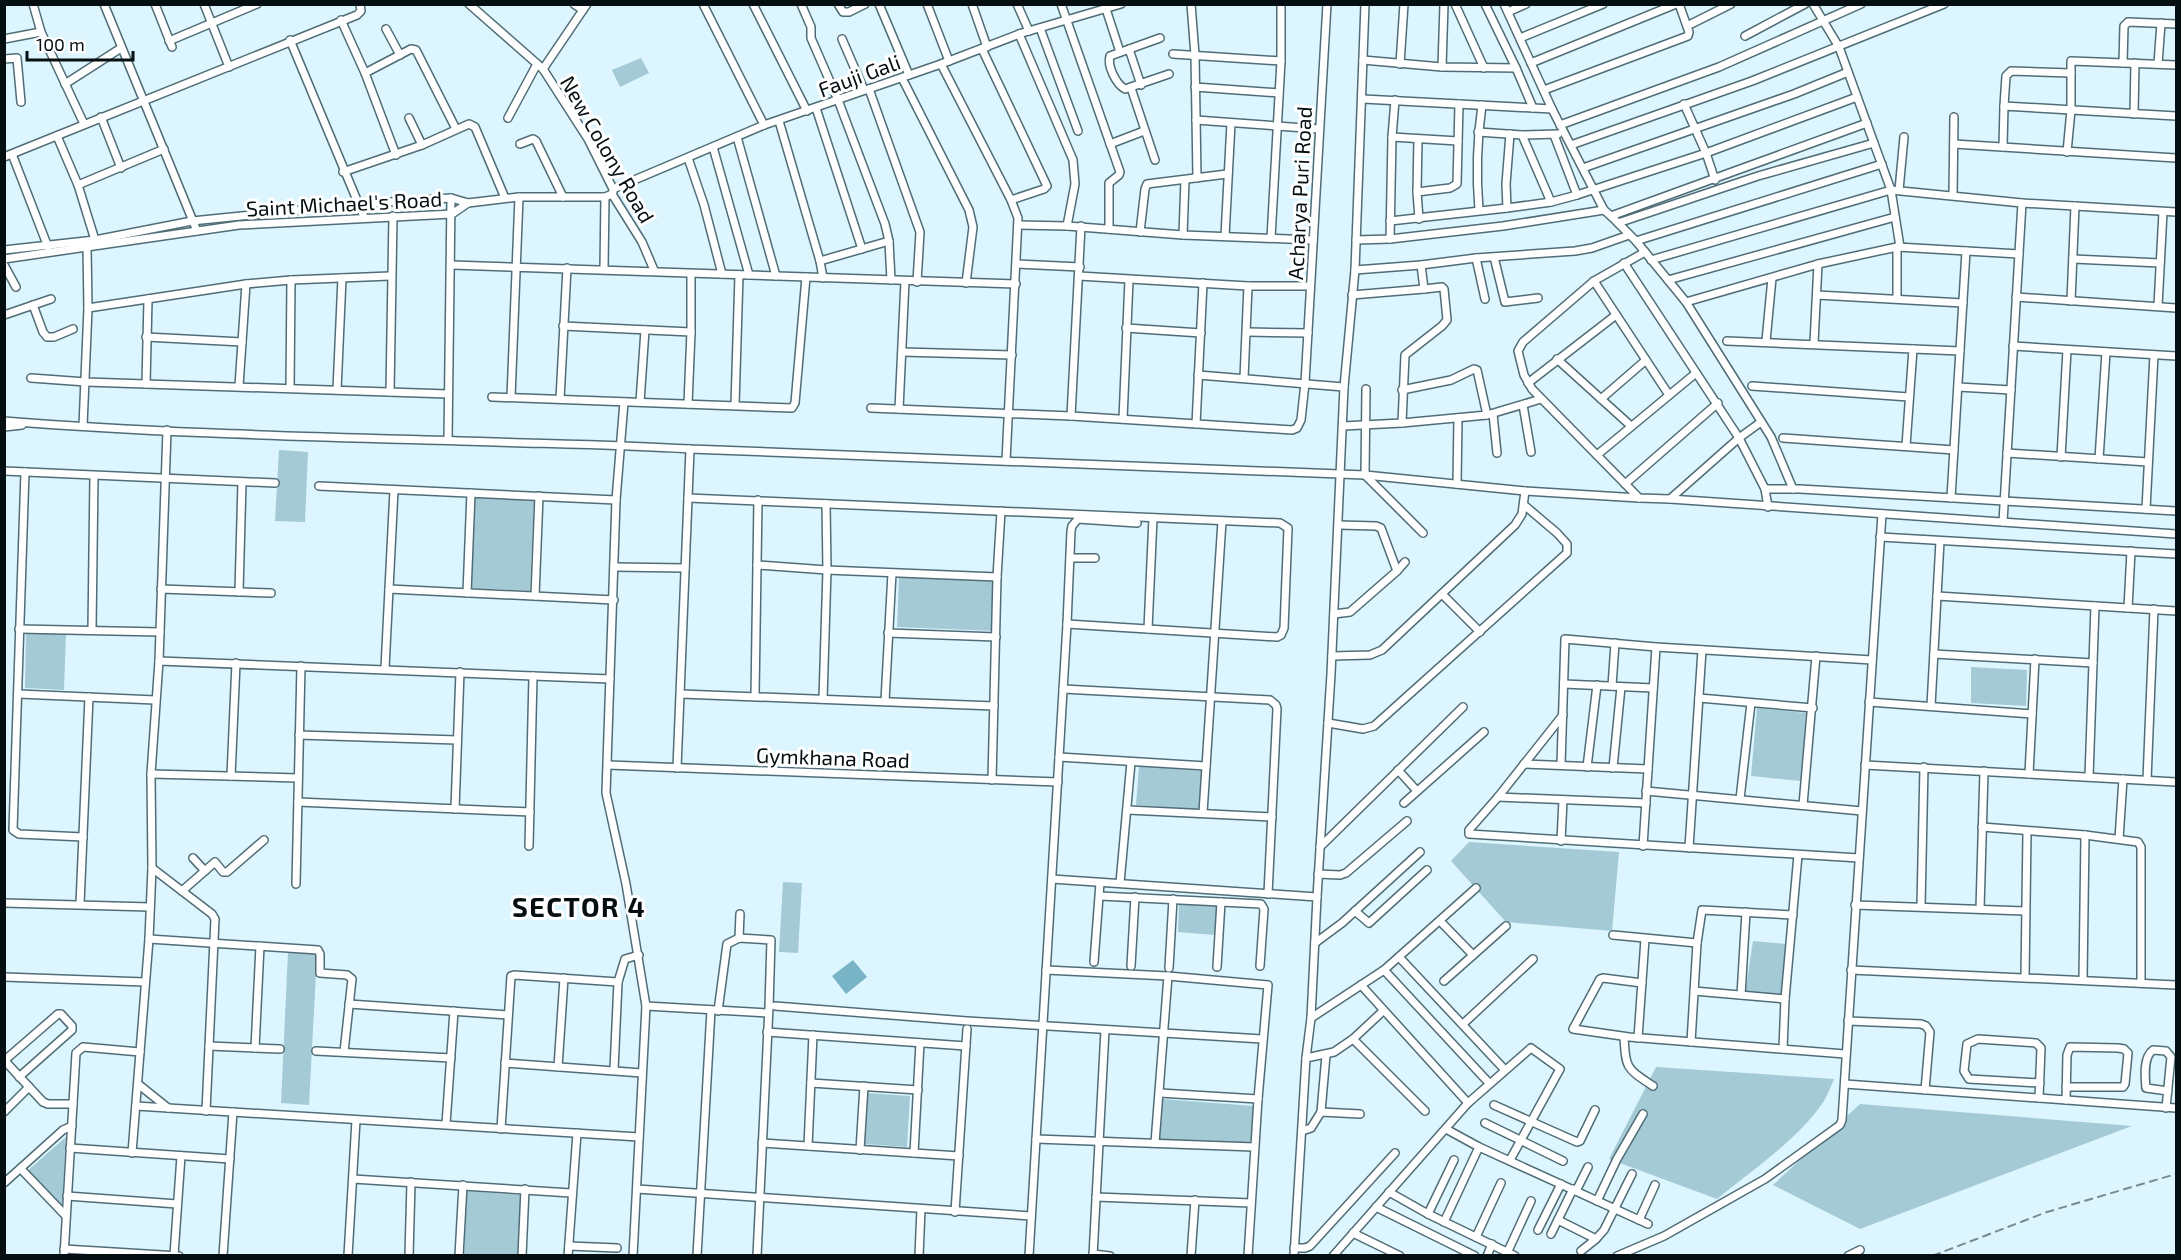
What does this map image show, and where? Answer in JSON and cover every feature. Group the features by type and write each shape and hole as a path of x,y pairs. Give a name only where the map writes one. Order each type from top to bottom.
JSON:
{"street":[{"path":"33,4 41,32 84,124"},
{"path":"104,4 197,231"},
{"path":"155,4 171,44 256,5"},
{"path":"204,4 229,67"},
{"path":"50,253 8,155 359,14 360,4"},
{"name":"New Colony Road","path":"469,4 540,66 588,139 610,193 642,242 654,270"},
{"path":"508,118 540,66 585,7 574,4"},
{"path":"704,4 764,125"},
{"path":"753,4 807,111"},
{"path":"801,4 811,27 811,38 838,100 885,224 889,241 891,280"},
{"path":"838,4 843,12 849,12 865,4"},
{"path":"879,4 905,76 969,210 973,227 966,284"},
{"path":"927,4 949,61"},
{"path":"972,4 985,48 1046,184 1044,189 1011,200"},
{"path":"1017,4 1029,31"},
{"path":"1061,4 1120,173 1109,183 1109,229"},
{"path":"1191,4 1197,178"},
{"path":"1270,238 1281,62 1281,4"},
{"name":"Acharya Puri Road","path":"1196,424 1292,430 1297,428 1301,420 1327,4"},
{"path":"1365,4 1355,270 1344,387 1335,614 1311,1018 1306,1058 1294,1252 1310,1246 1395,1153"},
{"path":"1400,64 1404,4"},
{"path":"1442,67 1444,4"},
{"path":"1455,4 1484,68"},
{"path":"1485,4 1533,108"},
{"path":"1504,4 1552,109 1604,210 1636,241 1686,302 1771,437 1793,489"},
{"path":"1508,12 1526,4"},
{"path":"1520,38 1603,4"},
{"path":"1531,63 1678,4 1689,34 1686,37 1544,90"},
{"path":"1687,26 1731,4"},
{"path":"1745,36 1805,4"},
{"path":"1813,4 1839,47 1882,164 1895,190"},
{"path":"1478,132 1554,135 1562,128 1719,67 1861,4"},
{"path":"1911,4 1916,14"},
{"path":"1571,145 1752,81 1944,4"},
{"name":"Fauji Gali","path":"610,193 764,125 941,64 1019,34 1116,5"},
{"path":"1106,9 1120,52"},
{"path":"341,20 396,154"},
{"path":"2123,63 2125,24 2130,21 2176,24"},
{"path":"2158,64 2161,23"},
{"path":"1040,28 1078,131"},
{"path":"386,29 400,55"},
{"path":"4,39 41,32"},
{"path":"1019,34 1073,160 1075,184 1067,226"},
{"path":"1160,38 1110,56 1109,63 1119,85 1125,89 1169,74"},
{"path":"842,39 866,90 920,232 917,282"},
{"path":"290,40 343,172 364,217"},
{"path":"65,84 121,48"},
{"path":"364,73 411,49 418,52 456,129"},
{"path":"1129,49 1141,85"},
{"path":"1173,54 1281,62"},
{"path":"4,59 17,58 21,102"},
{"path":"1363,60 1442,67 1516,68"},
{"path":"2067,152 2072,61 2176,65"},
{"path":"2134,114 2135,63"},
{"path":"941,64 1017,214 1017,264 1006,461"},
{"path":"2003,147 2006,76 2011,71 2072,73"},
{"path":"1583,168 1794,94 1848,72"},
{"path":"1195,87 1279,93"},
{"path":"1131,88 1155,160"},
{"path":"1390,221 1551,202 1706,153 1857,97"},
{"path":"1363,99 1552,109"},
{"path":"1390,239 1395,100"},
{"path":"1417,192 1450,188 1457,184 1459,104"},
{"path":"1684,104 1706,153 1715,180"},
{"path":"1479,210 1478,132 1482,105"},
{"path":"2004,106 2176,116"},
{"path":"816,108 862,249"},
{"path":"101,117 121,168"},
{"path":"1953,195 1954,117"},
{"path":"409,118 422,145"},
{"path":"1196,120 1319,129"},
{"path":"779,121 823,278"},
{"path":"1225,236 1231,123"},
{"path":"1611,216 1867,123"},
{"path":"343,172 422,145 469,124 475,127 505,198"},
{"path":"1110,144 1144,131"},
{"path":"1507,208 1506,184 1510,134"},
{"path":"1522,135 1551,202"},
{"path":"1554,135 1577,195"},
{"path":"57,136 78,185 95,240"},
{"path":"737,137 776,276"},
{"path":"1392,137 1458,141"},
{"path":"1897,298 1898,247 1895,190 1904,137"},
{"path":"520,144 533,139 536,141 563,197"},
{"path":"1418,139 1419,219"},
{"path":"1618,223 1758,176 1874,143"},
{"path":"1954,144 2176,158"},
{"path":"712,147 749,274"},
{"path":"78,185 164,149"},
{"path":"688,158 704,205 722,274"},
{"path":"1636,241 1882,164"},
{"path":"1755,165 1758,176"},
{"path":"1140,232 1146,186 1150,183 1227,174"},
{"path":"1183,235 1185,180"},
{"path":"1651,260 1895,190 2022,202 2176,212"},
{"path":"468,203 519,197 563,197 610,193 604,269"},
{"path":"511,396 519,197"},
{"path":"448,440 452,265 451,198"},
{"name":"Saint Michael's Road","path":"4,250 95,240 192,221 359,204 451,198 468,203"},
{"path":"2003,522 2022,202"},
{"name":"Saint Michael's Road","path":"4,259 239,225 452,214 468,203"},
{"path":"2071,301 2075,206"},
{"path":"1356,240 1390,239 1503,226 1604,210"},
{"path":"2158,306 2163,212"},
{"path":"390,392 390,276 393,216"},
{"path":"1668,280 1895,217"},
{"path":"1018,225 1081,226 1183,235 1313,240"},
{"path":"1071,416 1081,226"},
{"path":"1355,270 1575,251 1592,248 1629,235"},
{"path":"820,261 889,241"},
{"path":"1686,302 1818,264 1898,247 2019,254"},
{"path":"83,426 88,308 87,248"},
{"path":"1951,498 1966,251"},
{"path":"1639,498 1528,383 1519,355 1519,346 1594,280 1645,252"},
{"path":"1494,257 1505,302 1538,297"},
{"path":"1476,258 1485,299"},
{"path":"2073,259 2160,263"},
{"path":"1624,263 1739,438 1765,489 1768,507"},
{"path":"1017,264 1080,267"},
{"path":"1814,343 1818,264"},
{"path":"4,265 16,287"},
{"path":"452,265 654,270 691,274 1016,284"},
{"path":"1421,265 1424,289"},
{"path":"560,399 567,268"},
{"path":"688,404 691,274"},
{"path":"735,405 739,275"},
{"path":"88,308 246,284 390,276"},
{"path":"1079,276 1248,286 1310,286"},
{"path":"492,397 735,405 788,409 794,406 806,277"},
{"path":"337,390 342,278"},
{"path":"1766,341 1772,278"},
{"path":"1123,419 1129,279"},
{"path":"290,388 291,280"},
{"path":"1594,280 1669,395"},
{"path":"899,409 905,281"},
{"path":"871,408 1071,416 1196,424 1203,283"},
{"path":"239,386 246,284"},
{"path":"1244,378 1248,286"},
{"path":"1352,295 1443,288 1447,320 1405,355 1402,423"},
{"path":"1817,295 1963,303"},
{"path":"2016,297 2176,308"},
{"path":"4,315 51,299"},
{"path":"146,384 148,299"},
{"path":"33,305 47,337 54,337 73,329"},
{"path":"1528,383 1616,315"},
{"path":"563,326 691,332"},
{"path":"1126,328 1201,333"},
{"path":"640,402 645,330"},
{"path":"1247,332 1308,333"},
{"path":"146,337 242,342"},
{"path":"1726,340 1960,351"},
{"path":"2013,346 2176,356"},
{"path":"1906,446 1912,349"},
{"path":"2061,457 2067,350"},
{"path":"902,352 1012,355"},
{"path":"2099,459 2106,352"},
{"path":"2146,509 2154,355"},
{"path":"1557,359 1631,426"},
{"path":"1601,399 1646,360"},
{"path":"1402,390 1451,380 1477,370 1490,414 1497,453"},
{"path":"1597,455 1696,373"},
{"path":"1198,375 1344,387"},
{"path":"31,378 86,382 448,394"},
{"path":"1752,386 1909,397"},
{"path":"1958,387 2011,390"},
{"path":"1366,389 1365,475 1423,533"},
{"path":"1342,426 1402,423 1490,414 1541,399"},
{"path":"624,402 616,500 608,803 626,884 646,1006 633,1256"},
{"path":"1625,484 1718,403"},
{"path":"1523,405 1531,452"},
{"path":"1457,484 1458,418"},
{"path":"4,421 167,430 621,444 690,449 1365,475 1525,491 1670,498 1768,507 2176,534"},
{"path":"1670,498 1739,438 1761,422"},
{"path":"4,427 36,423"},
{"path":"132,1153 149,939 152,868 151,774 159,661 167,430"},
{"path":"1783,438 1954,450"},
{"path":"677,768 690,449"},
{"path":"2007,453 2148,462"},
{"path":"4,471 275,483"},
{"path":"25,472 14,832 82,837"},
{"path":"92,630 94,476"},
{"path":"239,592 242,482"},
{"path":"319,486 616,500"},
{"path":"1765,489 2176,510"},
{"path":"386,668 394,490"},
{"path":"1332,656 1377,653 1515,525 1522,514 1525,491"},
{"path":"467,593 471,493"},
{"path":"535,596 539,496"},
{"path":"688,498 1280,523 1288,528 1284,628 1281,635 1067,624"},
{"path":"755,696 758,500"},
{"path":"823,699 827,570 826,504"},
{"path":"1328,723 1363,729 1374,726 1480,632 1568,549 1567,544 1557,533 1524,505"},
{"path":"992,780 1001,511"},
{"path":"1617,1256 1664,1236 1765,1179 1840,1125 1844,1116 1845,1054 1882,514"},
{"path":"1148,629 1153,518"},
{"path":"1029,1256 1072,526 1078,519 1137,523"},
{"path":"1203,813 1222,521"},
{"path":"1339,525 1380,528 1397,571"},
{"path":"1880,537 2176,554"},
{"path":"1931,706 1940,541"},
{"path":"2128,608 2131,550"},
{"path":"1070,558 1095,558"},
{"path":"1335,614 1350,612 1405,562"},
{"path":"757,565 997,577"},
{"path":"614,567 685,568"},
{"path":"885,701 892,573"},
{"path":"161,589 271,593"},
{"path":"389,589 614,600"},
{"path":"1442,594 1480,632"},
{"path":"1936,596 2176,610"},
{"path":"2089,777 2096,606"},
{"path":"2147,780 2154,609"},
{"path":"19,628 160,632"},
{"path":"888,633 996,637"},
{"path":"1561,765 1565,639 1872,660"},
{"path":"1612,686 1615,644"},
{"path":"1643,846 1656,647"},
{"path":"1689,848 1702,650"},
{"path":"1934,654 2093,663"},
{"path":"1803,805 1816,656"},
{"path":"2030,774 2035,659"},
{"path":"159,661 386,668 610,679"},
{"path":"231,776 236,663"},
{"path":"296,884 300,666"},
{"path":"455,809 460,672"},
{"path":"530,846 533,676"},
{"path":"1564,684 1653,688"},
{"path":"1587,766 1598,685"},
{"path":"1613,768 1621,687"},
{"path":"1063,689 1270,700 1276,705 1268,894"},
{"path":"19,694 155,700"},
{"path":"681,694 994,706"},
{"path":"80,904 88,697"},
{"path":"1699,698 1813,708"},
{"path":"1869,702 2032,714"},
{"path":"1740,800 1751,703"},
{"path":"1320,846 1463,707"},
{"path":"1563,715 1469,830 1469,834 1858,858"},
{"path":"1404,803 1484,732"},
{"path":"299,735 457,740"},
{"path":"1059,758 1206,766"},
{"path":"1120,883 1131,762"},
{"path":"1524,764 1648,769"},
{"name":"Gymkhana Road","path":"608,765 1058,782"},
{"path":"1865,765 2176,782"},
{"path":"1921,906 1924,767"},
{"path":"1398,770 1417,791"},
{"path":"1980,909 1984,771"},
{"path":"151,774 298,778"},
{"path":"2119,839 2123,779"},
{"path":"1646,791 1862,811"},
{"path":"1498,797 1646,803"},
{"path":"1561,841 1563,800"},
{"path":"298,802 530,812"},
{"path":"1128,810 1272,817"},
{"path":"1318,874 1346,873 1407,821"},
{"path":"1982,828 2085,835 2138,842 2141,847 2141,983"},
{"path":"2025,976 2027,832"},
{"path":"2083,980 2085,835"},
{"path":"182,891 215,862 223,872 227,872 264,840"},
{"path":"1315,943 1355,911 1420,852"},
{"path":"1783,1049 1785,999 1798,855"},
{"path":"193,858 205,871"},
{"path":"152,868 214,916 206,1111"},
{"path":"1355,911 1369,923 1427,870"},
{"path":"1052,879 1317,897"},
{"path":"1094,962 1100,882"},
{"path":"1311,1018 1384,970 1476,888"},
{"path":"1100,896 1263,906 1260,966"},
{"path":"1131,966 1135,897"},
{"path":"1169,968 1173,899"},
{"path":"1217,967 1221,902"},
{"path":"4,903 150,907"},
{"path":"1855,905 2025,911"},
{"path":"1691,1042 1697,944 1702,910 1793,915"},
{"path":"1741,995 1746,912"},
{"path":"739,938 740,914"},
{"path":"1440,921 1473,956"},
{"path":"1444,981 1506,926"},
{"path":"1613,935 1697,944"},
{"path":"697,1256 715,1010 727,944 739,938 768,939 772,943 757,1256"},
{"path":"149,939 318,950 320,973 347,975 352,979 344,1052"},
{"path":"1638,1038 1645,939"},
{"path":"255,1048 260,946"},
{"path":"614,1070 618,982 625,959 639,955"},
{"path":"1399,957 1505,1070"},
{"path":"1463,1024 1533,959"},
{"path":"1046,970 1266,984 1269,989 1262,1040 1248,1256"},
{"path":"1384,970 1489,1083"},
{"path":"1851,970 2025,976 2176,985"},
{"path":"501,1129 511,976 618,982"},
{"path":"1155,1143 1168,976"},
{"path":"4,977 145,982"},
{"path":"558,1067 564,978"},
{"path":"1642,983 1600,979 1573,1028 1576,1031 1638,1038 1845,1054"},
{"path":"1361,985 1468,1103"},
{"path":"1694,992 1785,999"},
{"path":"349,1004 508,1015"},
{"path":"646,1006 768,1013"},
{"path":"775,1006 1262,1040"},
{"path":"446,1124 454,1011"},
{"path":"1306,1058 1334,1052 1353,1039 1383,1011"},
{"path":"19,1077 72,1030 72,1026 61,1014 58,1014 5,1060 19,1077 48,1104 73,1104"},
{"path":"1848,1021 1926,1026 1930,1032 1925,1090"},
{"path":"955,1212 967,1029"},
{"path":"1105,1030 1093,1255 1110,1256"},
{"path":"767,1032 966,1046"},
{"path":"808,1146 813,1035"},
{"path":"1624,1036 1626,1064 1631,1072 1653,1086"},
{"path":"1353,1039 1425,1111"},
{"path":"2039,1098 2040,1083 2041,1048 2036,1043 1978,1039 1967,1044 1964,1071 1969,1079 2040,1083"},
{"path":"914,1153 920,1043"},
{"path":"209,1046 280,1049"},
{"path":"2066,1087 2118,1089 2123,1087 2128,1053 2118,1048 2070,1047 2067,1055 2066,1087 2066,1100"},
{"path":"140,1052 80,1048 76,1053 64,1252 179,1256"},
{"path":"1333,1256 1468,1103 1531,1048 1560,1069 1510,1160"},
{"path":"2166,1108 2168,1091 2172,1057 2166,1052 2153,1050 2148,1054 2147,1059 2146,1088 2168,1091"},
{"path":"316,1051 451,1058"},
{"path":"1302,1131 1311,1128 1321,1112 1326,1055"},
{"path":"505,1063 642,1073"},
{"path":"811,1083 918,1090"},
{"path":"138,1084 168,1108"},
{"path":"1845,1084 2176,1108"},
{"path":"860,1150 864,1086"},
{"path":"4,1112 29,1087"},
{"path":"1160,1093 1258,1099"},
{"path":"1494,1105 1579,1142 1595,1110"},
{"path":"136,1106 639,1137"},
{"path":"223,1256 233,1112"},
{"path":"1321,1112 1360,1114"},
{"path":"1598,1201 1617,1159 1643,1114"},
{"path":"348,1256 356,1120"},
{"path":"1485,1123 1563,1161"},
{"path":"4,1183 63,1130 72,1126"},
{"path":"1446,1129 1479,1147 1648,1224"},
{"path":"568,1256 577,1133"},
{"path":"1036,1139 1254,1147"},
{"path":"762,1143 959,1156"},
{"path":"1444,1222 1479,1147"},
{"path":"70,1148 230,1159"},
{"path":"174,1255 181,1156"},
{"path":"1428,1214 1454,1160"},
{"path":"1551,1234 1588,1167"},
{"path":"21,1170 66,1216"},
{"path":"1581,1251 1604,1230 1632,1174"},
{"path":"352,1179 572,1193"},
{"path":"409,1256 411,1182"},
{"path":"1476,1237 1501,1183"},
{"path":"1538,1230 1561,1184"},
{"path":"459,1256 463,1185"},
{"path":"1639,1220 1655,1185"},
{"path":"522,1256 525,1189"},
{"path":"637,1189 1031,1216"},
{"path":"1389,1192 1428,1214 1515,1256"},
{"path":"67,1196 177,1203"},
{"path":"1096,1197 1251,1203"},
{"path":"1191,1256 1195,1200"},
{"path":"1508,1251 1531,1201"},
{"path":"1376,1207 1475,1256"},
{"path":"919,1256 921,1209"},
{"path":"1558,1220 1596,1239"},
{"path":"1353,1233 1400,1256"},
{"path":"1487,1256 1492,1244"},
{"path":"569,1246 617,1248"},
{"path":"1848,1256 1860,1250"}],"shaded area":[{"path":"641,58 649,73 620,87 612,70"},
{"path":"279,450 308,452 305,522 275,521"},
{"path":"475,497 534,501 530,591 471,588"},
{"path":"899,577 996,581 994,631 897,627"},
{"path":"26,633 66,634 64,690 25,688"},
{"path":"1971,667 2027,670 2026,706 1971,703"},
{"path":"1757,708 1806,713 1801,781 1751,776"},
{"path":"1139,766 1203,771 1201,810 1136,805"},
{"path":"1469,842 1619,852 1612,931 1506,922 1451,861"},
{"path":"783,882 802,883 798,953 779,952"},
{"path":"1179,904 1217,906 1215,935 1178,932"},
{"path":"1753,941 1786,944 1783,996 1745,993"},
{"path":"288,952 317,954 309,1105 281,1103"},
{"path":"853,960 867,977 846,994 832,976"},
{"path":"1656,1067 1834,1079 1824,1101 1802,1128 1717,1199 1609,1159"},
{"path":"867,1093 910,1096 907,1147 864,1144"},
{"path":"1162,1099 1254,1106 1251,1146 1160,1139"},
{"path":"1860,1104 2132,1126 1860,1229 1773,1185"},
{"path":"66,1137 62,1206 26,1172"},
{"path":"467,1191 522,1195 519,1255 464,1256"}],"railway":[{"path":"1932,1256 2047,1212 2176,1174"}],"district":[{"name":"SECTOR 4","path":"579,906"}]}
